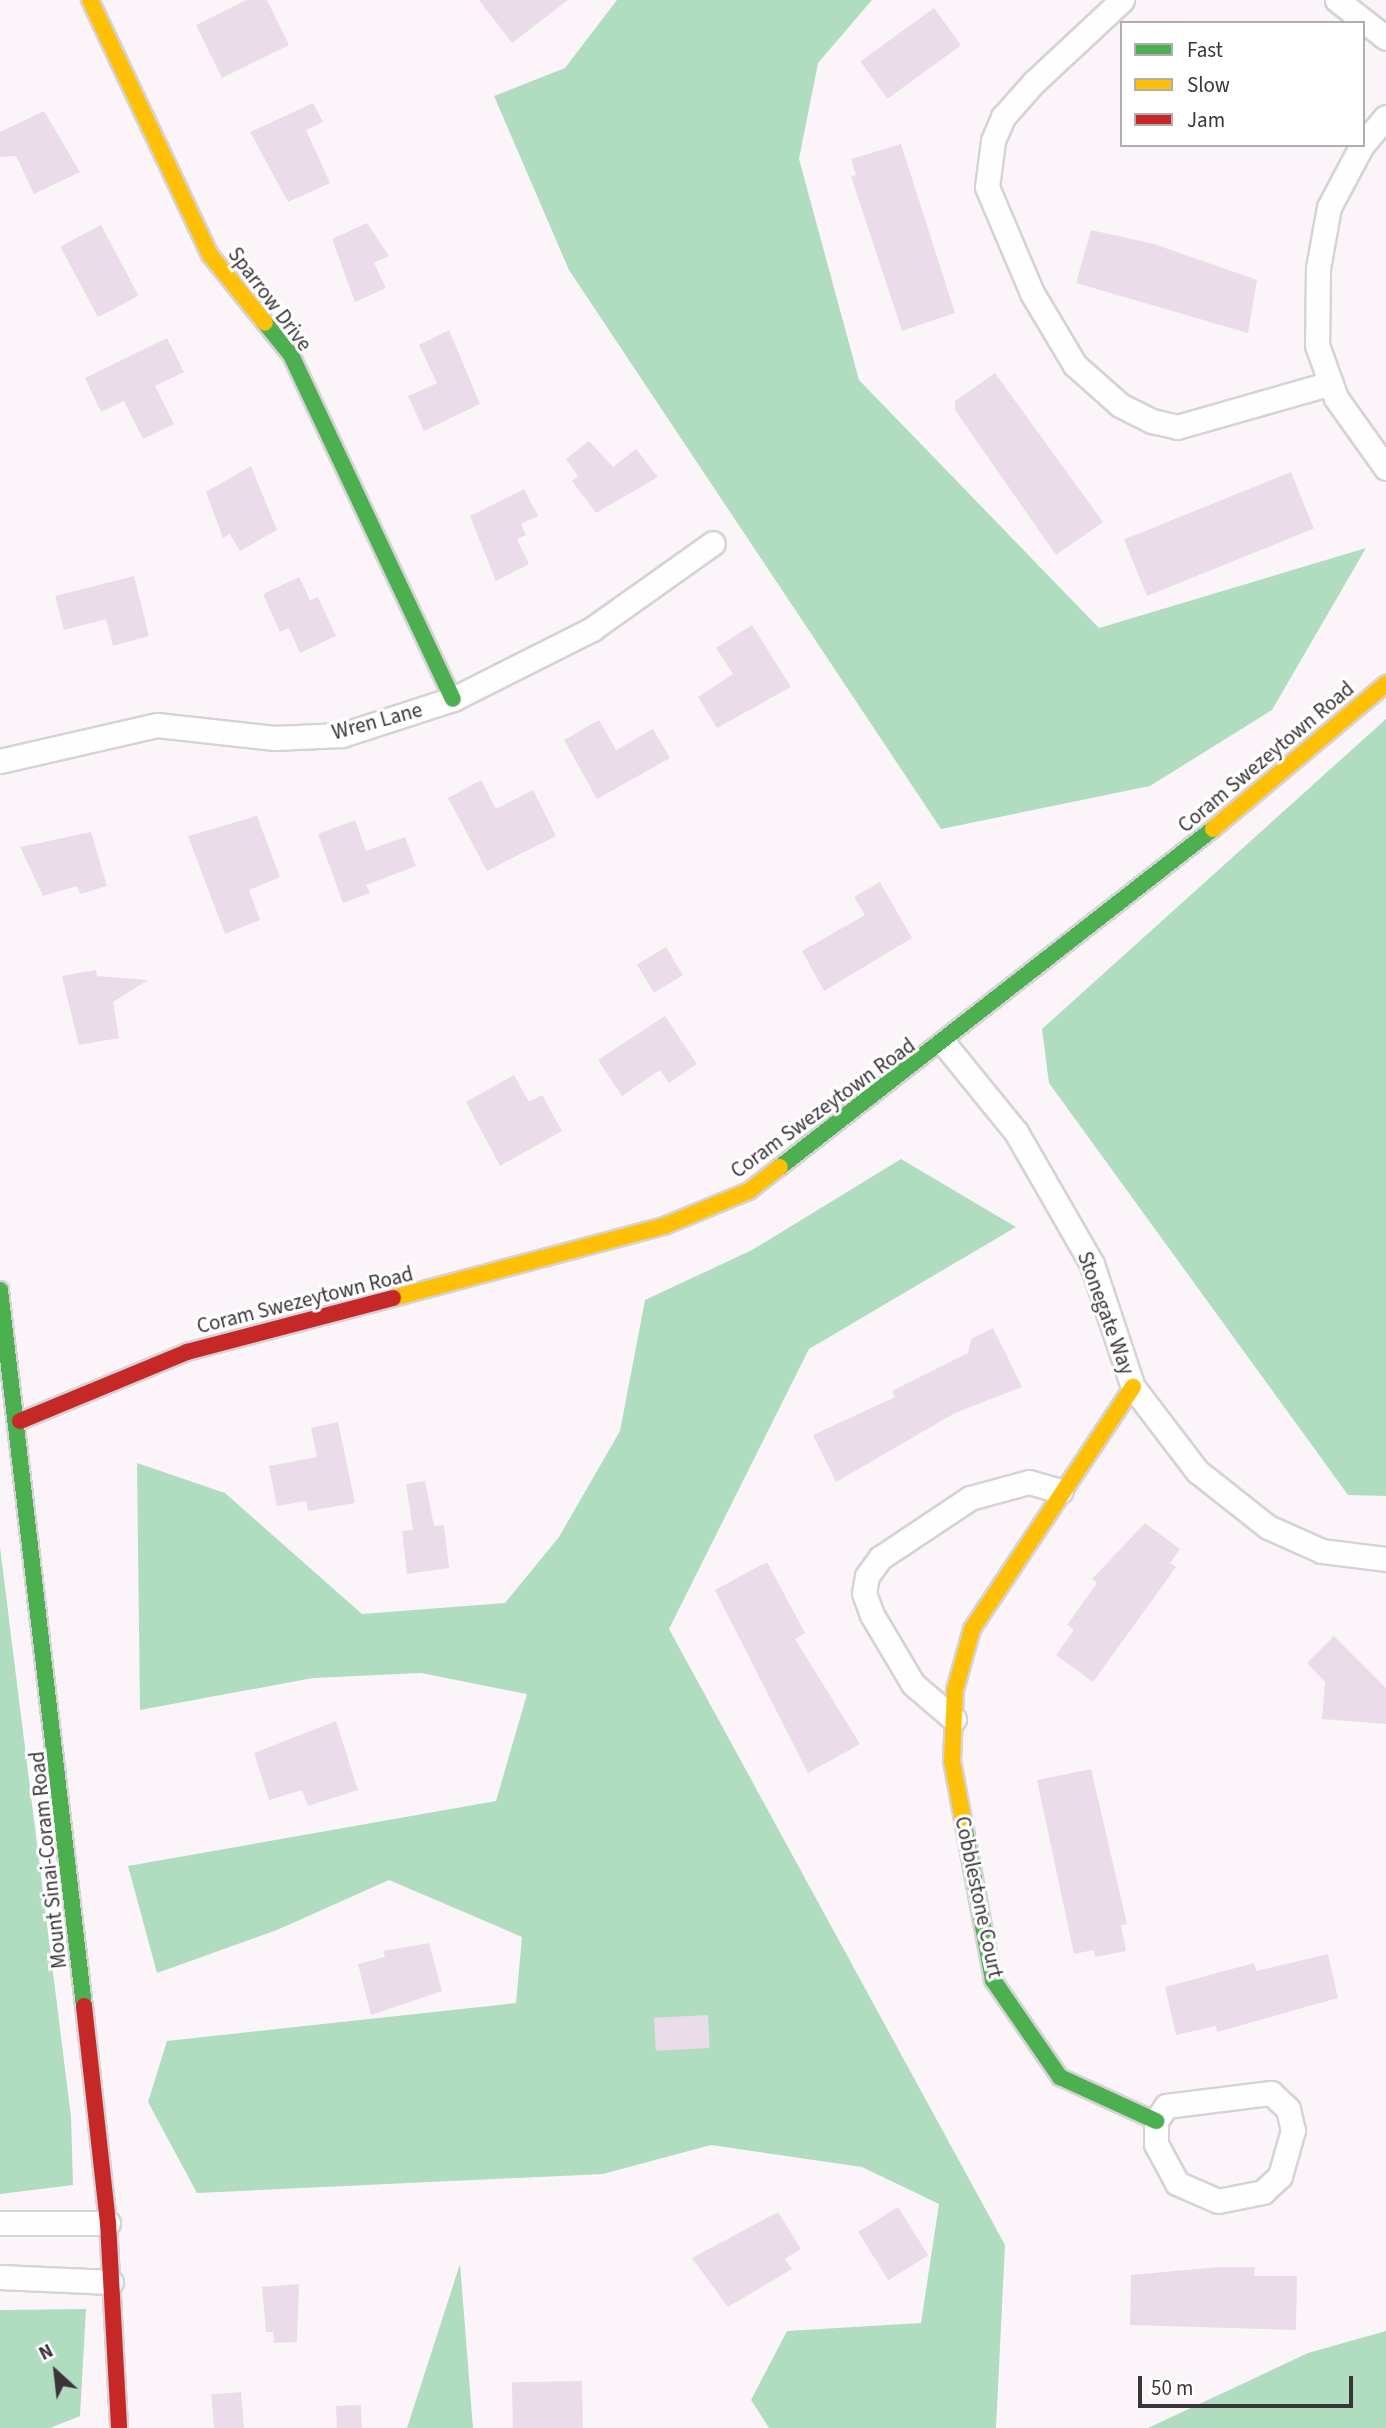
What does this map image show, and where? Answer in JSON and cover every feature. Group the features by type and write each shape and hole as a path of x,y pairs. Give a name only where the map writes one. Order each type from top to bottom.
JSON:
{"street":[{"name":"Sparrow Drive","path":"90,0 211,255 291,355 453,699"},
{"path":"1122,0 1034,82 1003,117 993,141 987,187 1032,293 1075,365 1120,405 1152,421 1177,427 1331,383"},
{"path":"1336,0 1364,21"},
{"path":"1365,22 1386,38"},
{"path":"1365,143 1386,117"},
{"path":"1362,147 1329,207 1318,268 1317,345 1331,383 1386,468"},
{"name":"Wren Lane","path":"0,761 157,725 274,738 342,735 453,699 592,629 713,543"},
{"name":"Coram Swezeytown Road","path":"20,1421 187,1352 664,1226 748,1191 946,1046 1386,684"},
{"name":"Stonegate Way","path":"946,1046 1016,1132 1091,1264 1133,1387 1197,1471 1268,1527 1322,1551 1386,1559"},
{"name":"Mount Sinai-Coram Road","path":"0,1290 20,1421 108,2223 119,2428"},
{"name":"Cobblestone Court","path":"1133,1387 1060,1491 972,1629 954,1719 952,1762 967,1859 993,1980 1060,2077 1156,2121"},
{"path":"954,1719 914,1684 872,1615 864,1593 867,1576 880,1558 970,1498 1029,1482 1060,1491"},
{"path":"1271,2093 1288,2109 1290,2152 1280,2176 1263,2192 1218,2201 1196,2196 1163,2165 1156,2121 1166,2106 1271,2093"},
{"path":"0,2223 108,2223"},
{"path":"0,2277 111,2281"}],"green space":[{"path":"617,0 872,0 818,63 799,159 859,380 1099,628 1366,548 1272,710 1150,786 941,829 569,270 494,96 565,68"},
{"path":"1386,719 1386,1496 1348,1495 1049,1083 1042,1029"},
{"path":"901,1159 1016,1227 809,1349 669,1629 1005,2245 996,2428 769,2428 751,2400 787,2331 921,2323 939,2204 862,2167 711,2145 603,2174 197,2193 148,2102 167,2041 516,2003 522,1937 389,1880 277,1930 157,1973 128,1866 496,1801 527,1694 421,1673 313,1678 140,1710 137,1463 225,1493 362,1614 505,1603 559,1537 620,1431 645,1300 752,1250"},
{"path":"0,1547 71,2117 73,2185 0,2194"},
{"path":"460,2264 473,2428 407,2428"},
{"path":"86,2309 80,2416 50,2428 0,2428 0,2310"},
{"path":"1386,2331 1386,2428 1148,2428 1308,2353"}],"building":[{"path":"246,0 267,0 289,45 222,78 196,25"},
{"path":"479,0 568,0 512,43"},
{"path":"934,8 961,45 887,99 860,61"},
{"path":"313,103 323,122 306,130 330,183 288,202 250,132"},
{"path":"44,111 80,172 34,194 16,156 0,157 0,132"},
{"path":"901,144 955,313 902,331 851,176 856,175 851,159"},
{"path":"367,223 389,256 374,263 386,288 355,302 332,239"},
{"path":"101,225 139,296 98,317 60,247"},
{"path":"1091,230 1154,244 1257,280 1248,333 1076,283"},
{"path":"449,330 480,404 424,431 408,396 437,383 419,345"},
{"path":"167,338 184,372 155,386 174,424 143,439 124,401 101,412 85,378"},
{"path":"995,373 1103,522 1056,555 955,410 955,401"},
{"path":"589,441 613,467 636,449 658,477 596,513 572,481 578,476 566,459"},
{"path":"251,466 277,530 240,551 230,534 223,538 206,492"},
{"path":"1291,472 1314,529 1147,596 1124,539"},
{"path":"524,489 538,516 521,524 526,535 517,539 529,564 496,581 470,516"},
{"path":"134,576 149,636 113,646 106,619 64,630 55,596"},
{"path":"299,577 310,600 318,597 336,636 300,653 289,628 280,632 263,594"},
{"path":"752,625 791,687 717,728 698,697 733,674 716,648"},
{"path":"599,720 616,750 653,729 670,758 597,799 564,740"},
{"path":"481,780 496,809 533,790 556,836 487,871 448,798"},
{"path":"257,816 280,877 249,890 260,920 225,934 188,836"},
{"path":"355,820 366,851 405,837 416,866 366,885 370,893 343,903 318,834"},
{"path":"91,832 107,886 80,894 77,886 43,896 20,847"},
{"path":"880,882 912,938 824,991 802,951 865,915 854,897"},
{"path":"666,947 683,975 654,993 637,965"},
{"path":"96,970 97,976 148,980 113,1002 119,1038 79,1045 62,976"},
{"path":"665,1016 697,1064 669,1083 660,1070 622,1096 598,1060"},
{"path":"514,1075 529,1102 542,1095 562,1131 500,1166 466,1102"},
{"path":"993,1328 1022,1387 955,1413 836,1482 813,1435 895,1397 892,1391 968,1353 971,1339"},
{"path":"338,1422 355,1503 308,1511 306,1501 277,1506 269,1466 317,1457 311,1428"},
{"path":"425,1481 434,1526 444,1525 449,1568 407,1574 402,1531 413,1530 406,1484"},
{"path":"1145,1523 1180,1549 1170,1563 1176,1567 1093,1682 1056,1655 1074,1630 1067,1625 1097,1583 1092,1579"},
{"path":"767,1562 805,1633 795,1639 860,1744 808,1773 715,1590"},
{"path":"1334,1636 1386,1688 1386,1724 1322,1719 1325,1682 1307,1663"},
{"path":"336,1721 358,1790 308,1806 302,1790 269,1800 254,1753"},
{"path":"1091,1769 1127,1924 1121,1925 1126,1951 1095,1957 1094,1950 1074,1954 1037,1780"},
{"path":"429,1943 442,1991 371,2015 358,1964 385,1957 383,1951"},
{"path":"1328,1954 1338,1998 1217,2032 1216,2026 1176,2035 1165,1987 1254,1963 1256,1971"},
{"path":"708,2015 710,2048 656,2051 654,2018"},
{"path":"898,2207 928,2255 888,2280 858,2232"},
{"path":"778,2212 801,2249 785,2259 792,2269 728,2307 692,2258"},
{"path":"1219,2267 1255,2267 1254,2276 1297,2276 1296,2330 1130,2325 1131,2275"},
{"path":"299,2284 297,2342 274,2343 273,2332 266,2332 262,2287"},
{"path":"582,2381 583,2428 513,2428 512,2382"},
{"path":"241,2392 244,2428 214,2428 211,2395"},
{"path":"361,2405 362,2428 337,2428 336,2406"}],"traffic: fast":[{"path":"265,323 291,355 453,699"},
{"path":"780,1167 1213,829"},
{"path":"0,1290 84,2006"},
{"path":"964,1825 993,1980 1060,2077 1156,2121"}],"traffic: slow":[{"path":"90,0 210,255 265,323"},
{"path":"1213,829 1386,684"},
{"path":"393,1298 664,1226 749,1191 780,1167"},
{"path":"964,1825 952,1761 955,1690 972,1629 1133,1387"}],"traffic: jam":[{"path":"20,1421 187,1352 393,1298"},
{"path":"84,2006 108,2223 119,2428"}]}
